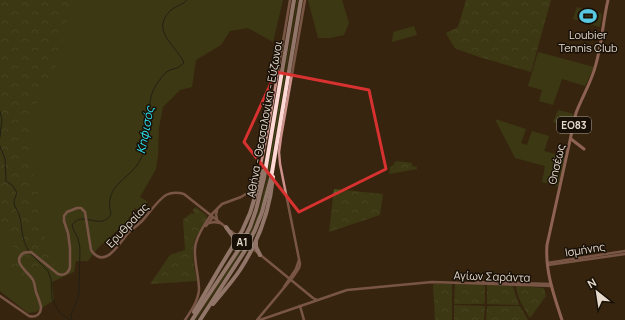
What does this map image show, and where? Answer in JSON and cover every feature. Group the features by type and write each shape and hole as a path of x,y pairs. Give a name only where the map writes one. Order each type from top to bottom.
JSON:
{"highway":[{"name":"Αθήνα - Θεσσαλονίκη - Εύζωνοι","path":"191,320 239,249 250,227 256,210 261,194 294,0"},
{"name":"Αθήνα - Θεσσαλονίκη - Εύζωνοι","path":"200,320 244,252 262,212 269,189 301,0"},
{"path":"191,320 197,306 228,254 240,238 250,213 268,154"},
{"path":"200,320 239,271 256,242 271,195 274,155"},
{"path":"226,227 234,238 234,245"},
{"path":"256,242 256,247 260,255"},
{"path":"248,258 253,254 260,255"}],"main road":[{"path":"185,320 195,305 199,294 199,282 194,250 196,242 203,229 219,207 224,203 241,197 249,192 260,169 290,0"},
{"path":"259,320 299,268 300,264 280,164 279,152 305,0"},
{"name":"Θησέως","path":"547,264 546,253 548,238 578,108 596,66 608,0"},
{"path":"571,139 584,149"},
{"name":"Ερυθραίας","path":"0,296 29,316 35,317 38,315 41,311 41,307 34,281 21,265 19,261 20,257 25,252 30,252 57,273 61,275 66,274 70,268 70,248 68,233 64,221 64,216 67,212 81,208 86,213 86,222 91,250 96,256 104,257 110,255 116,250 129,233 161,198 174,192 184,194 317,300"},
{"path":"203,229 219,207"},
{"path":"217,211 217,220"},
{"path":"207,224 212,222 221,223"},
{"name":"Ισμήνης","path":"547,264 625,252"},
{"path":"290,279 298,266 299,258"},
{"name":"ΕΟ83","path":"547,264 555,300 562,320"},
{"path":"286,284 284,274 290,275 294,273"},
{"name":"Αγίων Σαράντα","path":"300,306 347,290 435,281 552,285"},
{"path":"286,284 295,283"},
{"path":"259,320 300,306 304,320"}],"highlighted area":[{"path":"276,72 369,90 386,169 299,212 244,142"}],"green space":[{"path":"0,0 283,0 273,42 248,28 230,31 221,45 196,60 192,87 180,90 163,107 159,127 156,169 140,197 148,202 141,212 135,208 128,220 97,249 88,261 76,261 74,272 52,282 54,300 36,312 28,313 0,291"},
{"path":"0,0 72,0 70,12 63,33 62,50 54,75 30,115 28,152 39,200 41,230 54,252 57,263 29,279 9,278 13,247 0,222"},
{"path":"297,0 270,166 262,206 240,254 195,320 241,250 259,211 267,178"},
{"path":"308,0 342,0 349,23 344,35 330,38 318,38"},
{"path":"466,0 551,0 531,72 476,56 454,47 446,33 458,27"},
{"name":"Loubier Tennis Club","path":"577,7 602,14 600,27 573,19"},
{"path":"414,26 417,35 392,42 393,32"},
{"path":"538,52 594,67 585,86 562,79 553,105 539,101 542,90 528,86"},
{"path":"558,110 574,114 571,127 553,122"},
{"path":"495,119 526,129 521,143 527,145 532,131 549,136 544,151 565,157 558,186 542,182 545,166 515,158"},
{"path":"397,161 412,163 412,166 417,167 417,169 389,174 390,167"},
{"path":"334,189 383,194 380,215 329,232"},
{"path":"196,207 207,216 205,224 197,235 193,252 197,281 150,284 170,255 185,250 183,220 191,213 194,214 193,209"},
{"path":"434,284 452,285 452,320 435,320"},
{"path":"455,284 484,285 485,303 454,304"},
{"path":"487,285 513,286 519,305 487,304"},
{"path":"516,286 544,288 546,296 530,318 519,299"},
{"path":"454,305 485,306 484,320 454,320"},
{"path":"487,306 520,306 528,320 486,320"}],"waterway":[{"name":"Κηφισός","path":"72,320 71,315 79,292 80,248 78,238 72,225 81,219 97,221 107,219 111,214 111,195 120,182 138,164 145,148 153,90 166,72 178,68 184,63 167,39 163,26 164,19 173,8 183,4 187,0"},
{"path":"0,111 2,120 0,137"},
{"path":"0,146 5,159 6,181 13,186 17,193 14,204 19,214 24,242 29,251"},
{"path":"31,254 48,271 51,279 52,298 59,312 70,320"}],"place":[{"name":"Loubier Tennis Club","path":"588,16"}]}
